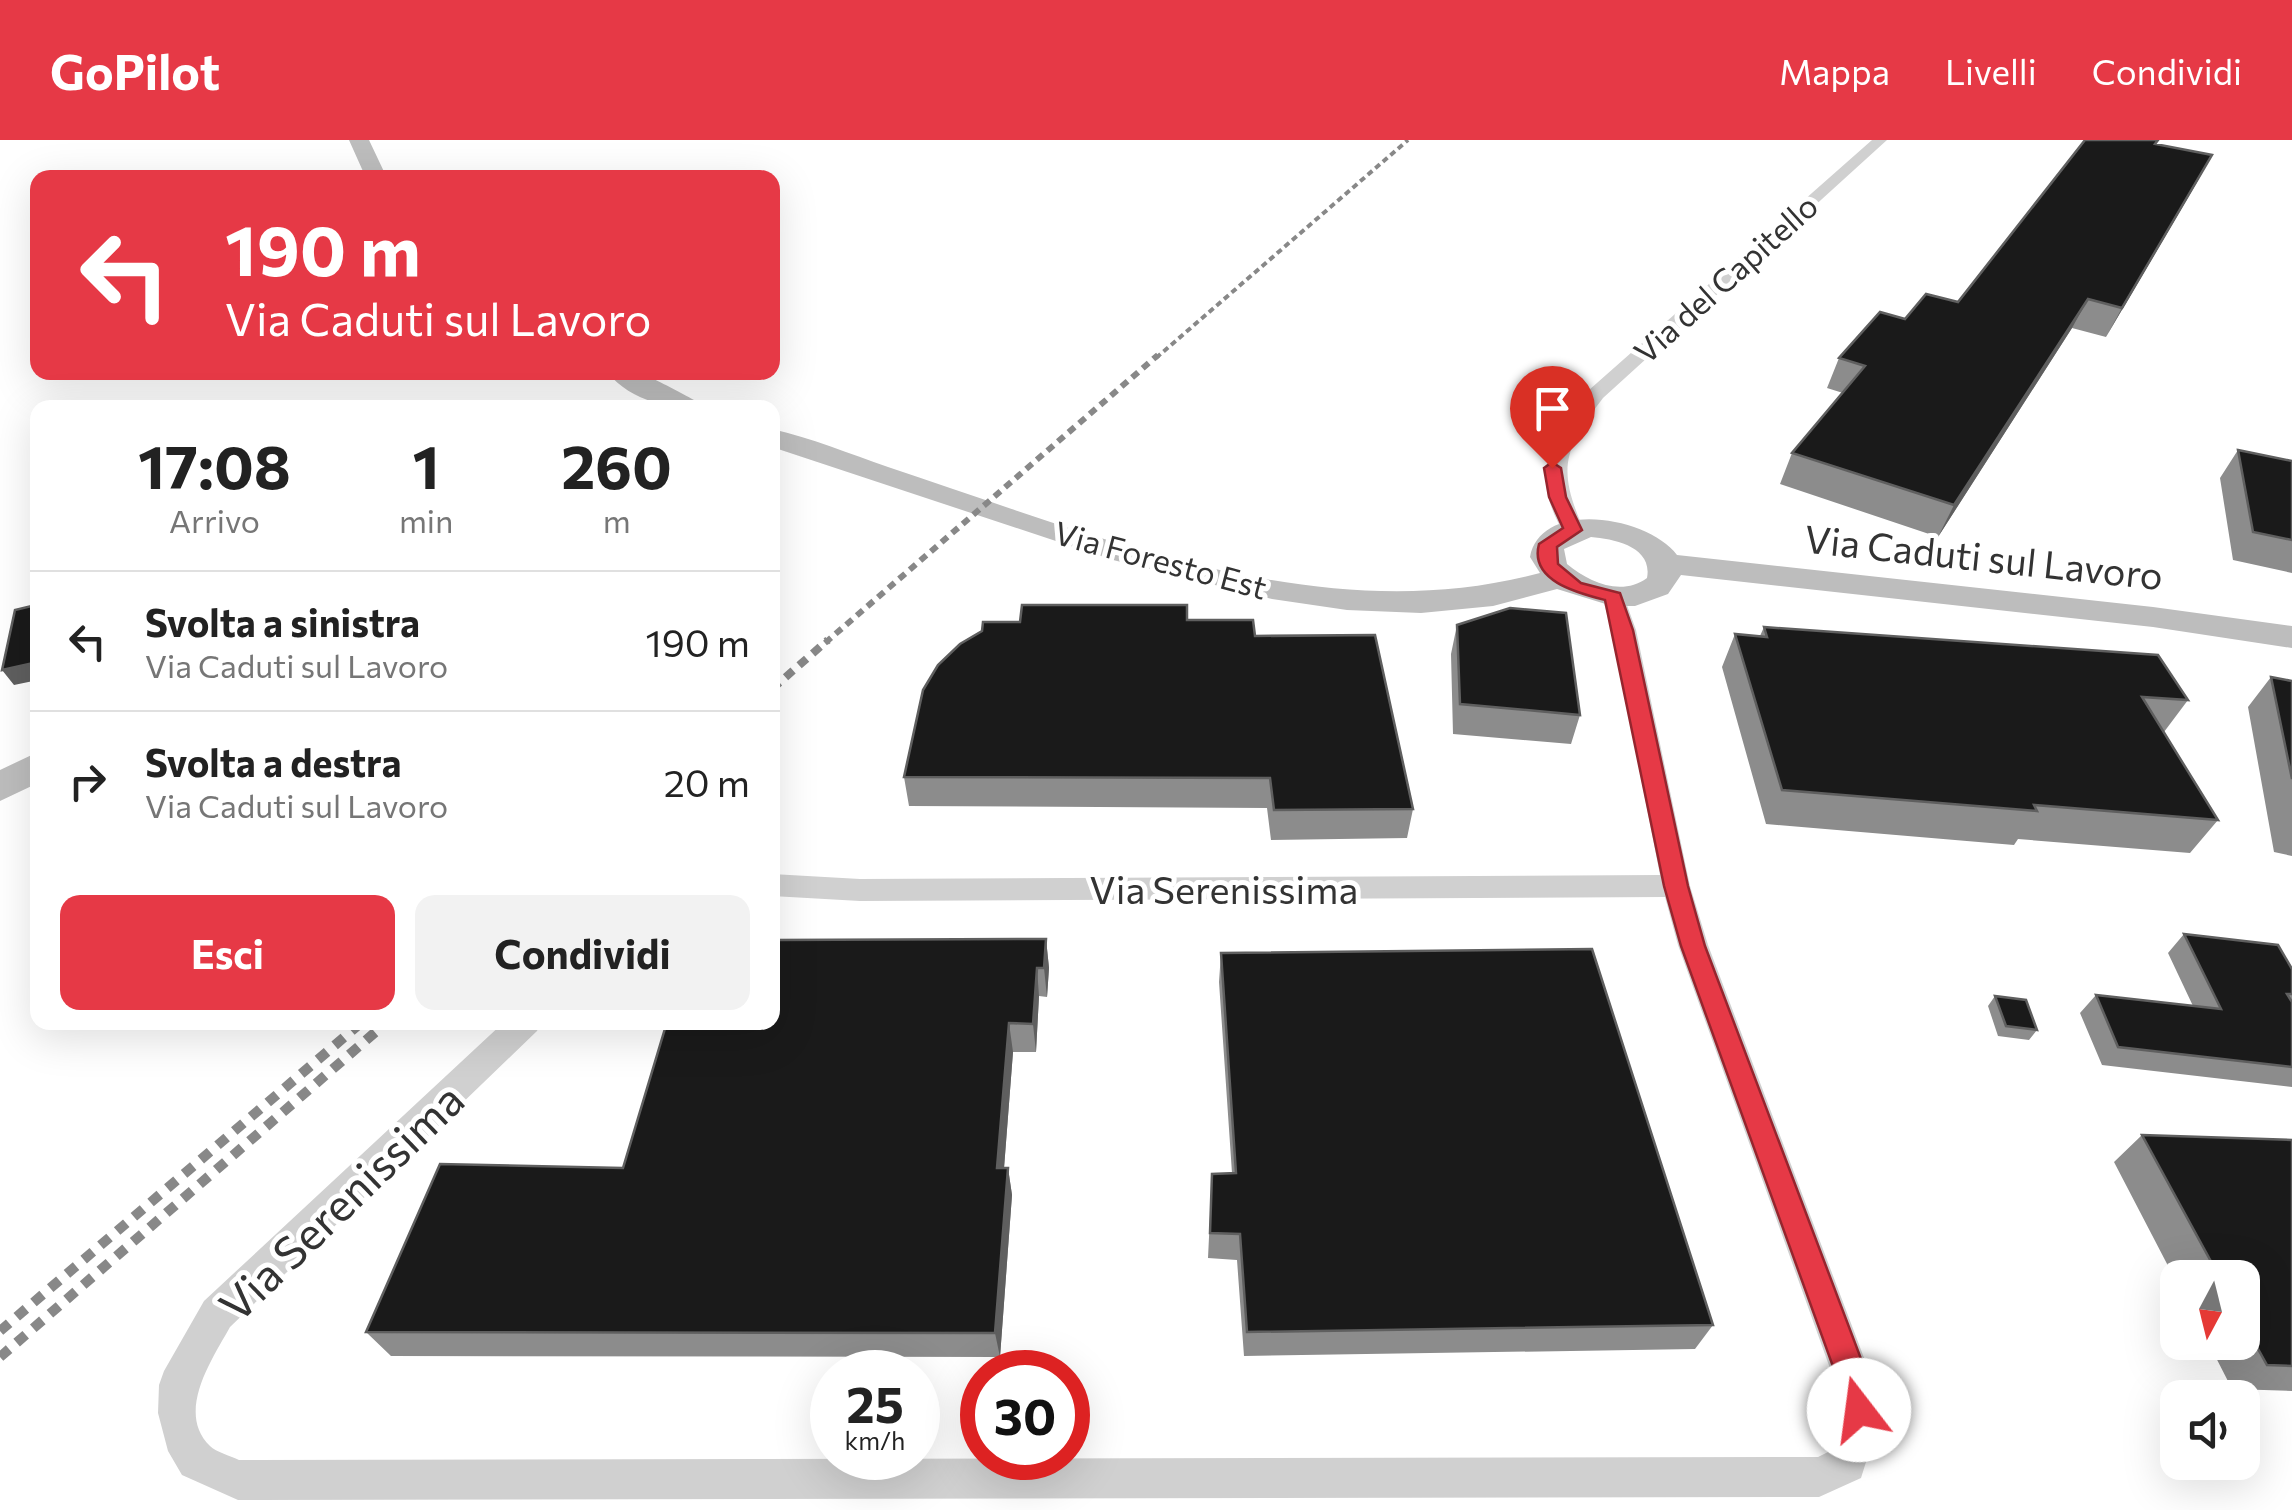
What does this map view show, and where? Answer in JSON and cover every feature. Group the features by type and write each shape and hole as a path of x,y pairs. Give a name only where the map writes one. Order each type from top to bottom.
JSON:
{"street":[{"path":"359,140 373,170"},
{"name":"Via del Capitello","path":"1573,530 1557,497 1552,468 1562,438 1596,394 1880,140"},
{"path":"627,380 645,400"},
{"name":"Via Foresto Est","path":"780,440 1052,531 1234,583 1375,601 1470,601 1526,591 1560,578"},
{"path":"1590,528 1630,534 1647,542 1667,564 1668,575 1662,585 1633,596 1613,597 1575,587 1560,578 1549,567 1546,555 1548,544 1558,536 1590,528"},
{"name":"Via Caduti sul Lavoro","path":"1667,564 2292,636"},
{"name":"Via Serenissima","path":"518,1030 217,1314 178,1386 182,1437 196,1461 238,1480 1818,1477 1847,1464 1858,1438 1859,1410 1850,1372 1693,946 1676,886 1624,630 1613,597"},
{"path":"0,787 30,770"},
{"name":"Via Serenissima","path":"780,885 860,890 1676,886"}],"building":[{"path":"2085,140 2158,140 2155,144 2212,155 2122,308 2088,299 1954,505 1792,453 1865,366 1839,358 1880,312 1905,319 1926,294 1958,302"},
{"path":"2238,450 2292,461 2292,540 2253,532"},
{"path":"1022,605 1187,605 1187,620 1253,620 1255,636 1375,635 1413,809 1274,810 1270,778 904,777 923,690 938,665 960,644 982,631 983,622 1020,622"},
{"path":"30,606 30,664 2,670 15,610"},
{"path":"1510,608 1566,613 1580,715 1460,704 1457,625"},
{"path":"1764,627 2158,655 2188,700 2142,697 2218,820 2034,805 2037,811 1782,790 1735,634 1767,637"},
{"path":"2271,677 2292,681 2292,779"},
{"path":"2184,934 2278,945 2292,969 2292,994 2287,994 2292,1002 2292,1067 2118,1047 2096,995 2221,1009"},
{"path":"1046,939 1044,968 1037,968 1033,1024 1009,1023 997,1168 1008,1168 995,1333 366,1332 440,1164 623,1168 665,1030 780,1030 780,940"},
{"path":"1592,949 1713,1325 1247,1332 1240,1234 1210,1233 1212,1174 1236,1173 1221,953"},
{"path":"1995,996 2026,1000 2037,1030 2006,1026"},
{"path":"2142,1135 2292,1140 2292,1366 2267,1365 2260,1352 2260,1260 2210,1260"}],"railway":[{"path":"1156,358 1408,140"},
{"path":"825,643 1158,355"},
{"path":"780,682 828,640"},
{"path":"0,1331 353,1030"},
{"path":"0,1357 378,1030"}],"route":[{"path":"1552,468 1557,497 1573,530 1548,544 1549,567 1575,587 1613,597 1624,630 1676,886 1693,946 1850,1372 1859,1410"}]}
